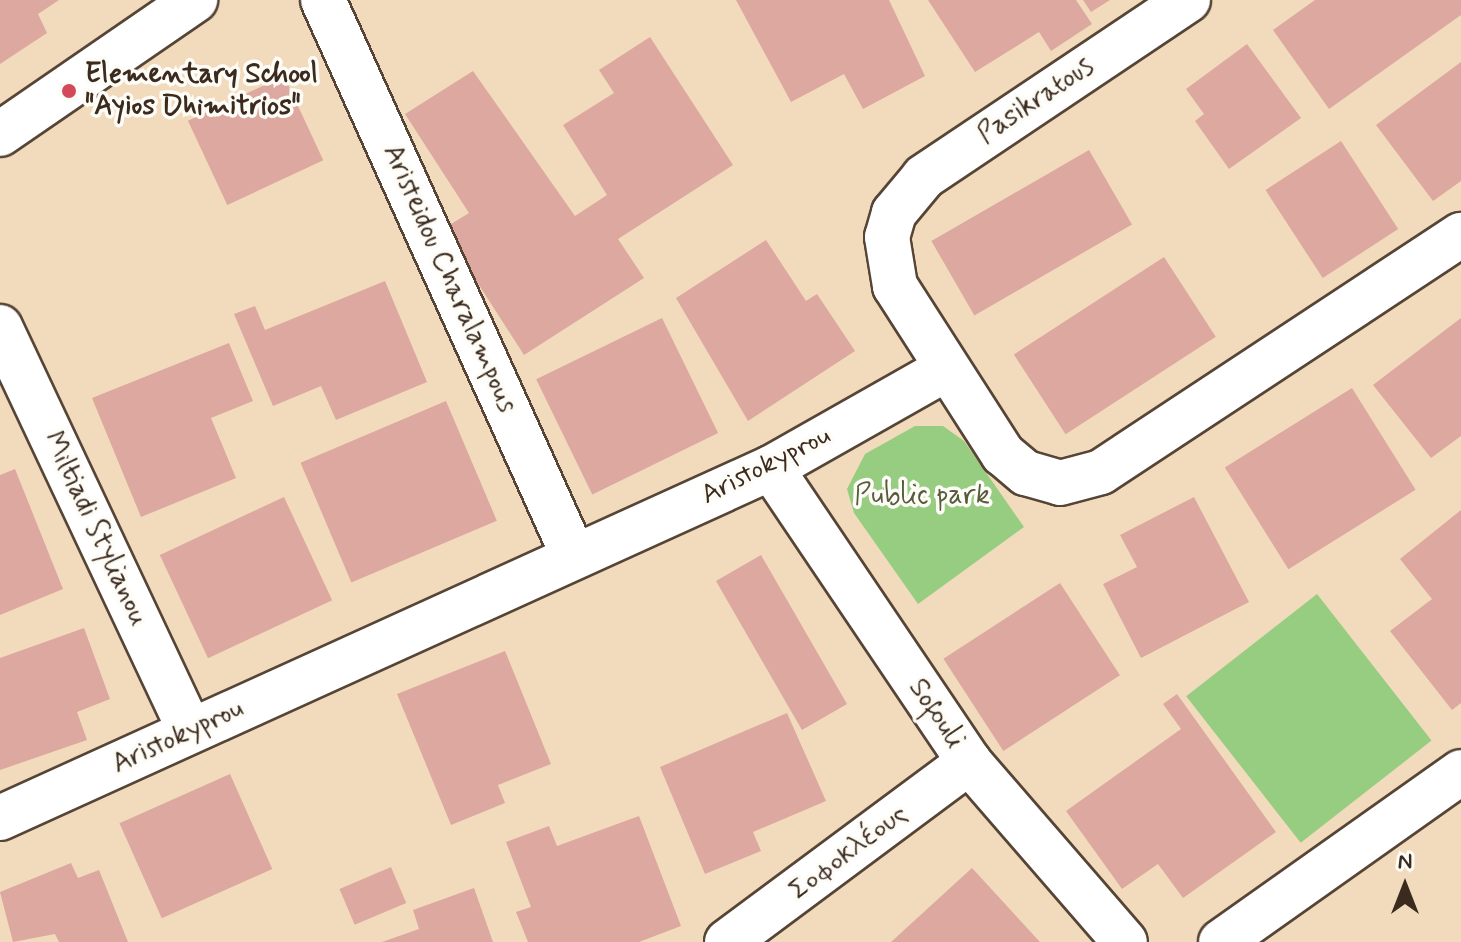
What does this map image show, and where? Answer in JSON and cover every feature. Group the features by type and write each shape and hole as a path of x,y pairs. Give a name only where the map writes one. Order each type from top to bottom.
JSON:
{"street":[{"path":"0,134 195,0"},
{"name":"Aristeidou Charalampous","path":"323,0 574,557"},
{"name":"Pasikratous","path":"944,370 895,286 887,237 894,213 924,177 1188,0"},
{"path":"944,370 1026,473 1060,483 1081,480 1123,460 1461,235"},
{"name":"Miltiadi Stylianou","path":"0,327 190,731"},
{"name":"Aristokyprou","path":"0,818 771,468 944,370"},
{"name":"Sofouli","path":"771,468 969,762 1125,942"},
{"name":"Σοφοκλέους","path":"727,942 969,762"},
{"path":"1221,942 1461,772"}],"green space":[{"name":"Public park","path":"915,426 943,426 964,441 1024,527 918,604 854,513 847,489 865,454"},
{"path":"1317,594 1432,741 1301,843 1186,696"}],"building":[{"path":"0,0 59,0 38,14 47,33 0,64"},
{"path":"736,0 889,0 925,76 863,109 844,74 791,102"},
{"path":"928,0 1076,0 1092,24 1051,51 1039,32 975,72"},
{"path":"1083,0 1110,0 1091,12"},
{"path":"1315,0 1461,0 1461,15 1329,109 1273,30"},
{"path":"650,37 733,165 618,239 644,278 524,355 443,229 469,213 405,114 473,71 575,216 607,195 563,125 614,93 599,70"},
{"path":"1247,44 1301,118 1229,169 1195,121 1204,114 1186,89"},
{"path":"1461,62 1461,181 1433,201 1376,125"},
{"path":"284,76 323,160 227,205 188,121"},
{"path":"1341,141 1398,229 1323,278 1266,190"},
{"path":"1089,150 1132,224 974,315 931,241"},
{"path":"766,240 806,301 817,294 855,351 748,421 676,298"},
{"path":"1164,257 1216,337 1066,434 1014,354"},
{"path":"385,281 427,382 336,420 321,386 273,406 234,314 255,306 265,330"},
{"path":"662,318 718,433 592,494 536,379"},
{"path":"1461,318 1461,436 1431,458 1373,385"},
{"path":"229,343 253,401 211,418 236,478 141,517 92,398"},
{"path":"1352,388 1416,490 1288,569 1225,467"},
{"path":"446,401 497,521 351,582 301,463"},
{"path":"15,469 63,589 0,615 0,475"},
{"path":"284,497 332,600 208,658 160,555"},
{"path":"1194,497 1249,602 1141,658 1103,584 1137,567 1120,535"},
{"path":"1461,510 1461,703 1452,710 1390,631 1432,599 1400,559"},
{"path":"761,555 847,704 802,730 716,581"},
{"path":"1060,583 1120,675 1003,751 943,659"},
{"path":"84,628 110,699 77,712 87,740 0,770 0,658"},
{"path":"505,651 551,764 498,785 505,803 451,825 397,694"},
{"path":"1177,694 1276,832 1183,898 1158,864 1122,889 1066,811 1181,729 1163,704"},
{"path":"787,713 826,801 753,832 761,851 705,874 660,767"},
{"path":"230,774 272,869 162,918 119,823"},
{"path":"639,816 681,926 639,942 528,942 516,912 531,907 506,842 549,826 557,846"},
{"path":"71,863 78,878 99,870 128,942 59,942 55,934 13,942 0,892"},
{"path":"391,867 406,903 355,925 339,889"},
{"path":"972,868 1040,942 891,942"},
{"path":"474,888 493,942 382,942 419,929 413,910"}],"place":[{"name":"Elementary School \"Ayios Dhimitrios\"","path":"69,91"}]}
